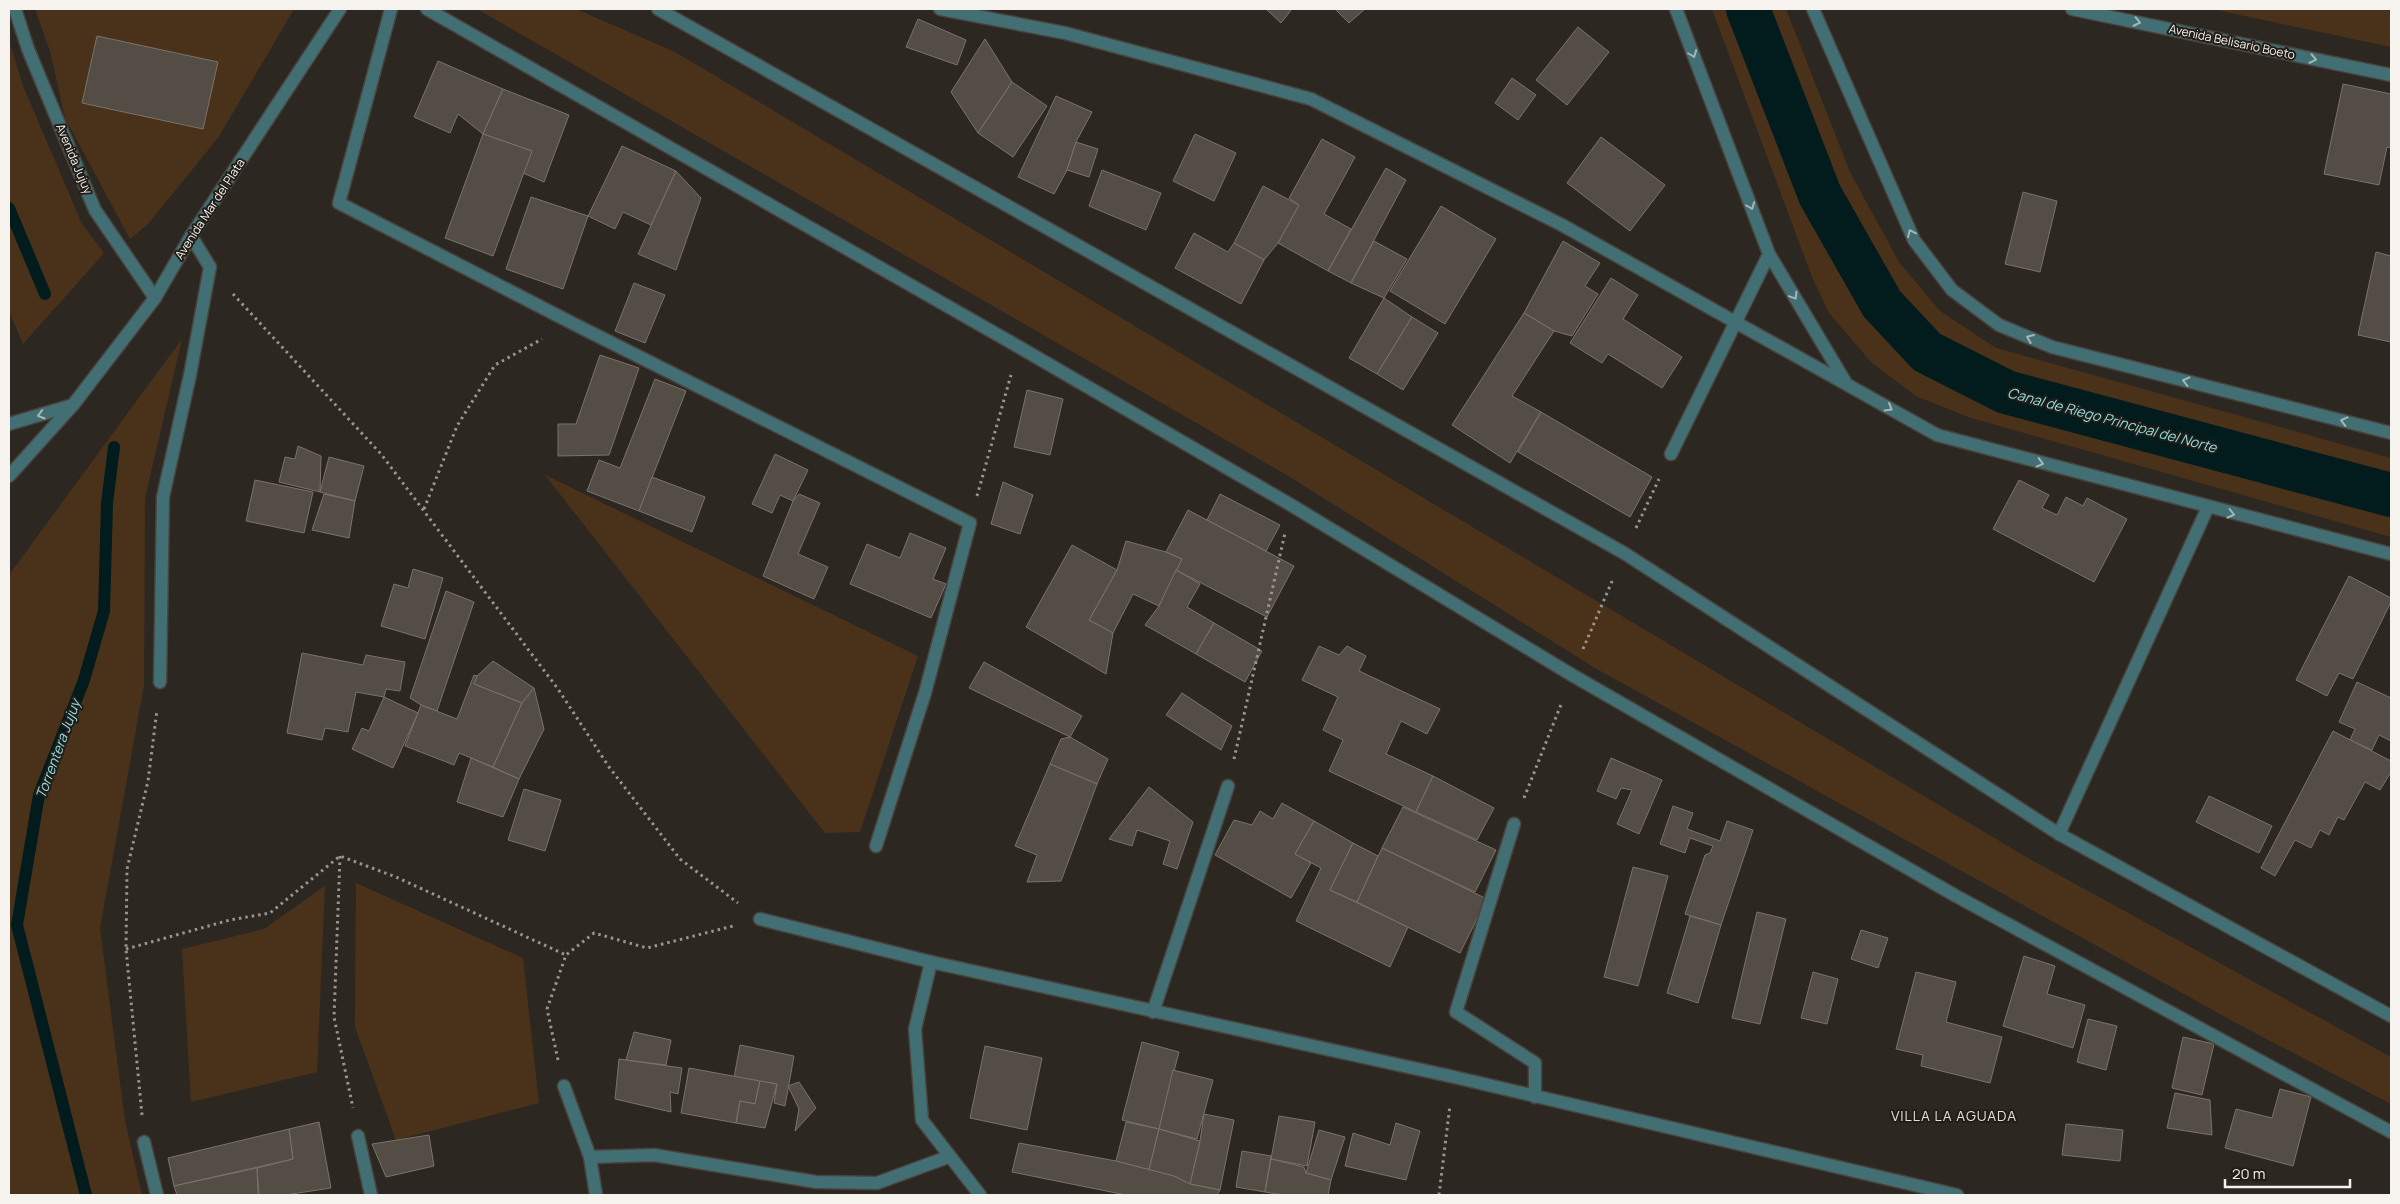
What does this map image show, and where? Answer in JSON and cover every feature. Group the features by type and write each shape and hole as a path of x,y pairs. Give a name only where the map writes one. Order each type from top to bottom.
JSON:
{"street":[{"name":"Avenida Jujuy","path":"15,9 28,49 95,210 155,298"},
{"name":"Avenida Mar del Plata","path":"9,476 72,405 155,298 191,236 340,9"},
{"path":"391,9 339,203 970,524 925,693 876,846"},
{"path":"427,9 1019,347 1291,505 1572,675 1956,896 2391,1132"},
{"path":"658,9 1624,553 2060,834 2391,1016"},
{"path":"940,9 1065,34 1312,100 1562,225 1937,435 2208,508 2391,554"},
{"path":"1676,9 1769,254 1846,384"},
{"path":"1813,9 1914,240 1952,290 1999,325 2052,347 2391,433"},
{"name":"Avenida Belisario Boeto","path":"2072,9 2391,75"},
{"path":"160,682 163,496 190,375 210,267 191,236"},
{"path":"1670,454 1734,321 1769,254"},
{"path":"9,424 72,405"},
{"path":"2060,834 2208,508"},
{"path":"1153,1012 1228,786"},
{"path":"1514,824 1456,1012 1534,1063 1535,1097"},
{"path":"760,920 930,962 1454,1077 1957,1195"},
{"path":"930,962 915,1029 922,1120 980,1195"},
{"path":"564,1086 590,1157 596,1195"},
{"path":"358,1136 371,1195"},
{"path":"144,1142 157,1195"},
{"path":"590,1157 654,1155 816,1182 877,1182 948,1156"}],"path":[{"path":"210,267 262,327 330,396 375,447 424,509 558,689 610,767 680,860 760,920"},
{"path":"424,509 457,426 495,365 572,323"},
{"path":"970,524 1019,347"},
{"path":"1514,824 1572,675 1624,553 1670,454"},
{"path":"1228,786 1291,505"},
{"path":"144,1142 126,949 128,869 148,781 160,682"},
{"path":"126,949 230,920 270,913 340,856"},
{"path":"340,856 396,877 566,955"},
{"path":"340,856 334,1017 358,1136"},
{"path":"564,1086 547,1009 566,955 594,933 647,948 760,920"},
{"path":"1438,1195 1454,1077"}],"shaded area":[{"path":"35,9 294,9 218,138 148,224 130,239 65,118 50,51"},
{"path":"477,9 576,9 675,52 2028,858 2391,1057 2391,1104 2238,1024 1595,668 1285,474"},
{"path":"1712,9 1786,9 1850,172 1899,262 1940,311 1996,348 2391,458 2391,537 1968,417 1916,396 1872,363 1829,313 1812,277"},
{"path":"2212,9 2391,10 2391,47"},
{"path":"9,41 23,86 82,224 104,253 23,344 9,311"},
{"path":"182,339 145,498 144,685 100,928 125,1121 142,1195 9,1195 9,575"},
{"path":"545,475 918,656 860,832 825,833"},
{"path":"356,883 523,958 539,1103 396,1140 355,1027"},
{"path":"325,886 317,1072 191,1102 182,949 264,929"}],"building":[{"path":"1266,9 1292,9 1281,23"},
{"path":"1335,9 1365,9 1349,23"},
{"path":"918,19 966,40 957,65 906,47"},
{"path":"1578,27 1609,52 1567,105 1536,80"},
{"path":"97,36 218,62 203,129 82,103"},
{"path":"985,39 1012,82 978,133 951,92"},
{"path":"438,61 503,89 483,134 458,114 450,133 414,117"},
{"path":"1512,78 1536,95 1518,120 1495,103"},
{"path":"1012,82 1047,106 1013,157 978,133"},
{"path":"2343,84 2391,94 2391,148 2387,147 2379,185 2324,174"},
{"path":"503,89 569,115 544,182 523,173 532,151 483,134"},
{"path":"1056,96 1092,112 1076,142 1067,170 1054,194 1018,177"},
{"path":"483,134 532,151 493,256 445,238"},
{"path":"1195,134 1236,153 1214,201 1173,181"},
{"path":"1601,137 1665,185 1630,231 1567,183"},
{"path":"1322,139 1355,157 1324,214 1351,229 1328,271 1278,243 1299,205 1289,198"},
{"path":"1076,142 1098,149 1089,177 1067,170"},
{"path":"622,146 676,171 651,225 623,212 615,229 588,216"},
{"path":"1386,168 1406,180 1351,283 1328,271"},
{"path":"1102,170 1161,193 1146,230 1089,206"},
{"path":"676,171 701,198 676,270 638,254"},
{"path":"1263,186 1299,205 1278,243 1264,260 1234,243"},
{"path":"2023,192 2057,201 2040,272 2005,264"},
{"path":"531,197 588,216 563,289 506,269"},
{"path":"1441,206 1496,239 1445,324 1390,291"},
{"path":"1194,233 1228,252 1234,243 1264,260 1241,304 1175,268"},
{"path":"1374,241 1407,259 1384,298 1351,283"},
{"path":"1563,241 1600,263 1585,286 1598,294 1572,336 1554,331 1524,313"},
{"path":"2376,252 2391,256 2391,342 2358,335"},
{"path":"1611,278 1638,295 1623,319 1682,357 1662,388 1608,354 1602,363 1570,343"},
{"path":"634,283 665,295 645,343 615,331"},
{"path":"1384,298 1412,317 1377,374 1349,358"},
{"path":"1524,313 1554,331 1512,396 1541,412 1510,463 1452,425"},
{"path":"1412,317 1438,333 1403,390 1377,374"},
{"path":"600,355 639,368 609,455 558,456 558,424 576,424"},
{"path":"655,379 686,391 639,511 587,491 599,460 620,468"},
{"path":"1027,390 1063,399 1050,455 1014,447"},
{"path":"1541,412 1652,477 1630,517 1518,452"},
{"path":"298,446 321,456 320,492 279,482 285,457 295,459"},
{"path":"775,454 808,470 793,501 780,495 772,513 752,504"},
{"path":"329,457 364,466 355,501 320,492"},
{"path":"652,477 705,497 692,532 639,511"},
{"path":"255,480 313,492 304,533 246,521"},
{"path":"2019,480 2049,495 2042,508 2057,515 2066,497 2083,506 2087,498 2127,519 2094,582 1993,529"},
{"path":"1003,482 1033,495 1020,534 991,524"},
{"path":"324,494 355,501 349,538 312,530"},
{"path":"799,494 820,503 798,554 828,567 814,599 763,576 793,501"},
{"path":"1220,494 1280,525 1266,551 1207,520"},
{"path":"1188,510 1294,566 1267,617 1176,570 1182,559 1166,552"},
{"path":"910,533 946,548 933,579 946,584 931,618 850,584 867,544 900,558"},
{"path":"1126,541 1166,552 1182,559 1159,606 1133,594 1113,633 1089,620 1117,570"},
{"path":"1072,545 1117,570 1089,620 1113,633 1106,674 1026,627"},
{"path":"413,569 443,578 425,639 381,626 394,584 408,588"},
{"path":"1176,570 1200,584 1187,607 1214,623 1196,654 1145,625 1159,606"},
{"path":"2349,576 2391,598 2391,602 2353,679 2339,673 2327,696 2296,680"},
{"path":"446,591 474,602 437,711 421,705 410,698"},
{"path":"1214,623 1262,651 1245,682 1196,654"},
{"path":"1319,646 1339,655 1347,646 1366,656 1359,671 1440,709 1427,734 1401,721 1386,754 1433,776 1416,812 1329,771 1343,740 1323,730 1338,697 1302,680"},
{"path":"302,653 363,665 366,655 405,662 400,691 386,689 384,697 356,692 348,732 325,728 322,740 287,733"},
{"path":"493,661 534,688 522,703 474,684 477,676"},
{"path":"984,662 1082,716 1070,737 969,688"},
{"path":"474,675 477,676 474,684 522,703 493,767 459,753 454,765 405,746 421,705 457,719"},
{"path":"2357,682 2391,698 2391,741 2379,735 2372,750 2350,740 2355,729 2339,722"},
{"path":"534,688 544,729 519,779 493,767 522,703"},
{"path":"1182,693 1232,726 1221,750 1166,715"},
{"path":"384,697 418,713 393,768 352,749 362,728 369,731"},
{"path":"2333,731 2391,761 2391,772 2380,790 2365,782 2344,820 2338,817 2329,835 2320,830 2311,848 2295,840 2275,876 2261,868"},
{"path":"1070,737 1108,759 1097,784 1050,764 1061,739"},
{"path":"471,758 519,779 503,817 457,802"},
{"path":"1611,758 1662,780 1639,834 1617,824 1632,790 1621,788 1616,799 1597,791"},
{"path":"1050,764 1097,784 1061,881 1027,882 1037,855 1015,846"},
{"path":"1433,776 1494,808 1477,840 1416,812"},
{"path":"1149,787 1193,822 1177,869 1163,864 1170,841 1137,830 1132,846 1109,839"},
{"path":"524,789 561,800 545,851 508,840"},
{"path":"2209,796 2272,826 2259,853 2196,822"},
{"path":"1282,803 1314,821 1295,854 1311,863 1291,898 1215,855 1234,820 1252,825 1260,811 1273,819"},
{"path":"1673,806 1693,813 1687,829 1720,841 1727,821 1753,830 1721,925 1685,914 1705,855 1710,853 1713,846 1690,838 1685,853 1660,844"},
{"path":"1403,807 1496,850 1475,892 1382,848"},
{"path":"1314,821 1353,843 1330,890 1408,927 1390,967 1296,921 1321,868 1295,854"},
{"path":"1353,843 1378,856 1357,902 1330,890"},
{"path":"1382,848 1487,899 1460,953 1357,902"},
{"path":"1633,867 1668,876 1638,986 1604,977"},
{"path":"1757,912 1786,919 1760,1024 1732,1018"},
{"path":"1690,916 1721,925 1698,1003 1667,993"},
{"path":"1861,930 1888,938 1878,968 1851,959"},
{"path":"2024,956 2055,966 2047,994 2085,1005 2073,1048 2003,1026"},
{"path":"1813,972 1838,979 1827,1024 1801,1018"},
{"path":"1916,972 1956,982 1946,1022 2002,1037 1990,1083 1921,1066 1923,1055 1896,1049"},
{"path":"2088,1019 2117,1026 2106,1070 2077,1062"},
{"path":"634,1032 671,1040 666,1065 626,1060"},
{"path":"2183,1037 2214,1044 2202,1095 2172,1088"},
{"path":"1142,1042 1179,1052 1159,1129 1122,1120"},
{"path":"740,1045 794,1056 785,1106 774,1103 777,1084 734,1078"},
{"path":"985,1046 1042,1058 1027,1130 970,1118"},
{"path":"619,1059 682,1068 678,1094 670,1092 671,1112 615,1099"},
{"path":"689,1068 760,1081 755,1104 740,1101 736,1123 681,1113"},
{"path":"1173,1070 1213,1080 1197,1139 1159,1129"},
{"path":"760,1081 777,1084 765,1128 736,1123 740,1101 755,1104"},
{"path":"799,1082 816,1108 795,1131 799,1109 788,1086"},
{"path":"2280,1089 2311,1097 2293,1166 2225,1148 2236,1109 2272,1118"},
{"path":"2175,1093 2210,1100 2212,1135 2167,1128"},
{"path":"1204,1114 1234,1120 1220,1190 1190,1184"},
{"path":"1279,1116 1315,1122 1307,1166 1271,1159"},
{"path":"319,1122 331,1188 285,1195 259,1195 257,1168 293,1159 289,1129"},
{"path":"1126,1122 1159,1129 1149,1170 1116,1161"},
{"path":"1396,1123 1420,1131 1406,1180 1345,1166 1353,1133 1390,1145"},
{"path":"2066,1124 2123,1130 2120,1161 2062,1155"},
{"path":"289,1129 293,1159 174,1186 168,1158"},
{"path":"1159,1129 1200,1141 1190,1184 1174,1176 1149,1170"},
{"path":"1319,1130 1345,1137 1331,1180 1306,1173"},
{"path":"429,1135 434,1166 386,1177 372,1144"},
{"path":"1019,1143 1116,1161 1174,1176 1190,1184 1220,1190 1217,1195 1126,1195 1012,1172"},
{"path":"1242,1151 1271,1156 1265,1192 1236,1187"},
{"path":"1271,1159 1304,1167 1306,1173 1331,1180 1328,1195 1283,1195 1265,1192"},
{"path":"257,1168 258,1195 177,1195 174,1186"}],"waterway":[{"name":"Canal de Riego Principal del Norte","path":"1748,9 1820,195 1882,304 1927,352 2006,392 2391,495"},
{"name":"Torrentera Jujuy","path":"9,208 45,294"},
{"name":"Torrentera Jujuy","path":"86,1195 17,925 39,795 84,680 104,611 107,503 114,447"}],"district":[{"name":"VILLA LA AGUADA","path":"1954,1116"}]}
